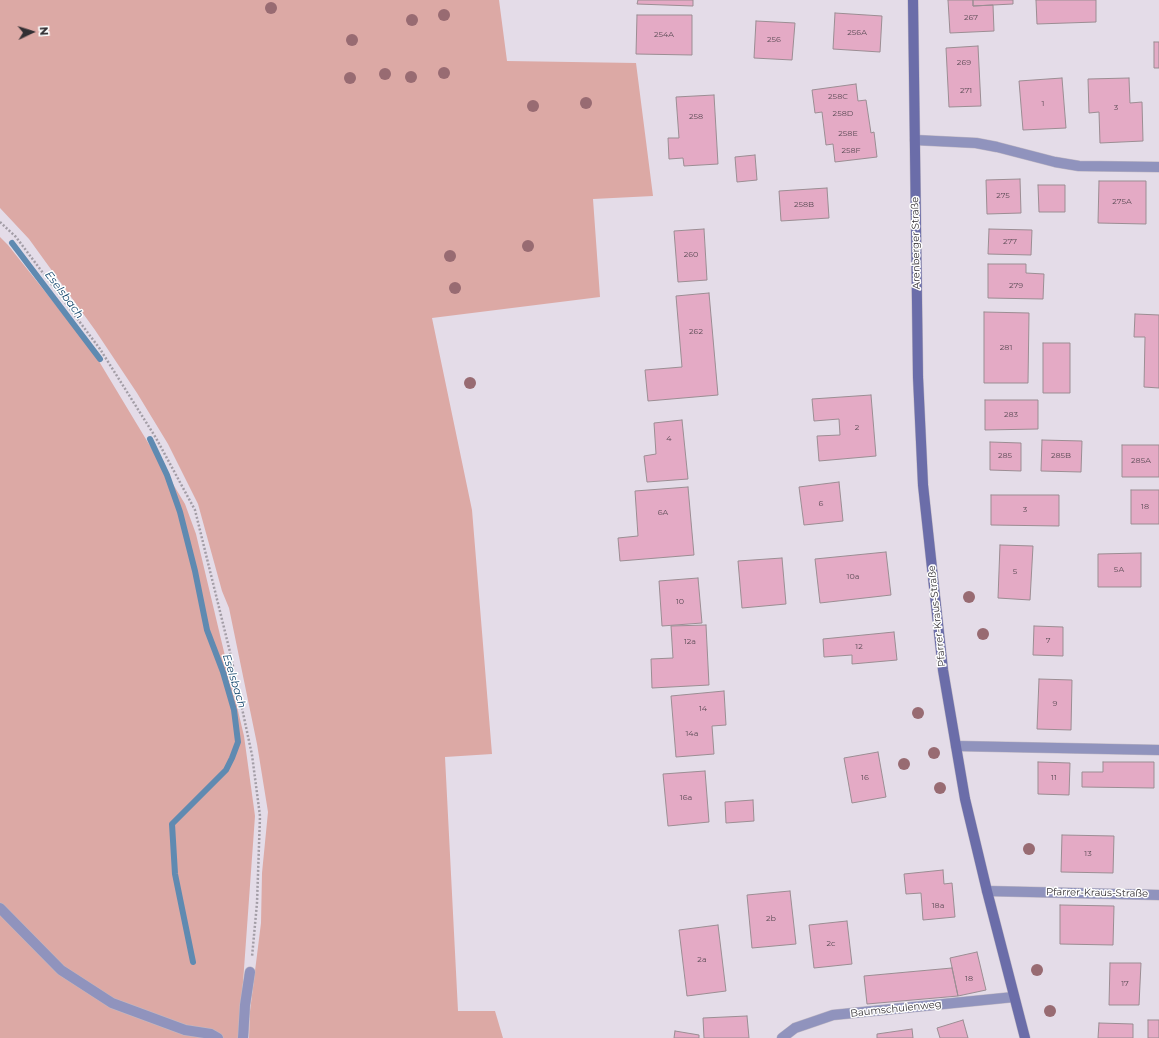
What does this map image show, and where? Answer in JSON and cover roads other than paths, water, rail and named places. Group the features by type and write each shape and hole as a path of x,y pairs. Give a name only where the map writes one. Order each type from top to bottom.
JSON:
{"street":[{"name":"Arenberger Straße","path":"913,0 918,377 924,485"},
{"path":"915,140 976,143 1078,166 1159,167"},
{"name":"Pfarrer-Kraus-Straße","path":"924,485 943,670 965,799 1025,1038"},
{"path":"956,746 1159,750"},
{"name":"Pfarrer-Kraus-Straße","path":"987,891 1159,895"},
{"path":"0,908 61,970 112,1003 186,1030 211,1034 218,1038"},
{"path":"243,1038 245,1004 250,972"},
{"name":"Baumschulenweg","path":"782,1038 795,1028 834,1016 1014,997"}],"waterway":[{"name":"Eselsbach","path":"12,243 100,359"},
{"name":"Eselsbach","path":"150,439 167,475 180,512 195,571 207,630 223,672 234,710 238,742 226,770 172,824 175,874 193,962"}]}
